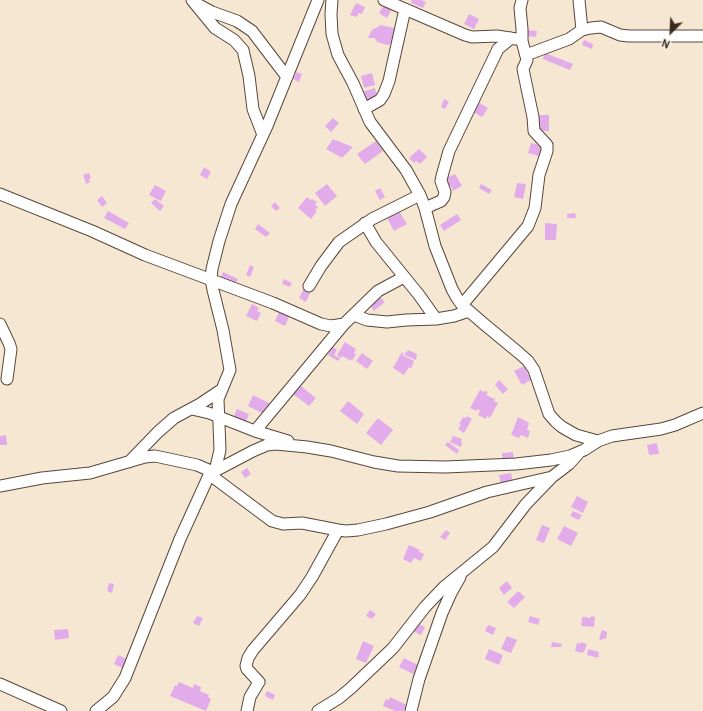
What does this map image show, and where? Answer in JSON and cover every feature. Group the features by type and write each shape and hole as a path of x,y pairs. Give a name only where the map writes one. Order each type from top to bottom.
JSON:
{"street":[{"path":"96,711 114,697 125,678 180,540 212,472 220,450 218,399 229,372 229,367 223,330 211,279 219,241 230,204 263,135 318,0"},
{"path":"332,0 331,26 334,44 338,55 353,83 370,122 406,170 420,195 426,208 432,237 439,258 452,289 466,308 528,361 534,370 549,414 556,422 562,428 576,435 598,441"},
{"path":"384,0 465,35 472,37 491,35 522,41"},
{"path":"354,315 376,322 454,316 466,308 503,254 528,226 535,208 539,175 547,148 542,139 534,131 533,117 523,69 527,61 522,41 520,8 522,0"},
{"path":"579,0 582,30"},
{"path":"194,1 212,12 237,21 252,31 287,77"},
{"path":"194,1 215,28 234,40 243,50 249,76 253,109 263,135"},
{"path":"364,109 380,100 389,82 405,9"},
{"path":"526,55 569,39 582,30 601,27 620,35 703,36"},
{"path":"426,208 441,201 444,197 445,192 442,176 449,151 498,49 510,38"},
{"path":"0,194 92,231 145,256 211,279 321,324 331,326 344,324"},
{"path":"309,286 327,256 339,242 365,223 420,195"},
{"path":"365,223 376,242 420,295 436,318"},
{"path":"255,431 344,324 378,291 404,277"},
{"path":"0,324 11,349 7,379"},
{"path":"128,462 174,418 192,409 221,390"},
{"path":"192,409 219,416 255,431 307,447"},
{"path":"212,472 267,445 276,444 331,451 374,462 398,466 445,467 516,464 551,460 570,456 598,441 612,436 661,429 675,425 703,413"},
{"path":"318,711 339,698 373,668 393,648 425,607 444,587 493,547 526,504 552,477 580,452"},
{"path":"0,486 42,478 90,473 145,457 155,456 197,465 212,472 272,521 283,524 302,523 338,530 358,530 430,512 487,492 552,477"},
{"path":"248,711 250,696 259,682 247,669 248,658 253,650 300,595 312,577 338,530"},
{"path":"411,711 419,679 442,613 451,593 465,569"},
{"path":"0,684 61,711"}],"building":[{"path":"412,0 421,0 426,2 423,8 411,3"},
{"path":"356,3 365,7 362,14 359,13 356,17 350,15"},
{"path":"385,3 393,7 387,18 379,13"},
{"path":"469,14 479,19 474,29 464,24"},
{"path":"381,25 394,28 397,31 397,40 388,45 377,42 375,38 368,38 372,30"},
{"path":"526,30 537,31 536,37 525,36"},
{"path":"584,40 593,44 592,49 582,45"},
{"path":"545,53 573,64 570,70 543,59"},
{"path":"297,72 302,74 299,82 293,79"},
{"path":"372,73 375,85 364,88 361,76"},
{"path":"375,88 378,99 365,102 362,92"},
{"path":"444,99 449,102 445,109 441,107"},
{"path":"476,101 488,108 482,117 471,111"},
{"path":"537,115 549,115 549,131 537,131"},
{"path":"333,118 339,123 331,132 325,126"},
{"path":"333,139 353,147 342,158 326,149"},
{"path":"376,141 383,151 365,164 357,154"},
{"path":"531,143 544,146 541,152 543,153 542,157 528,153"},
{"path":"419,149 427,157 420,164 416,161 414,163 409,158"},
{"path":"204,167 211,172 207,179 200,175"},
{"path":"89,173 91,178 89,179 90,182 86,184 83,175"},
{"path":"455,174 462,186 453,191 451,186 449,187 444,179"},
{"path":"517,183 526,184 523,199 514,197"},
{"path":"327,184 337,196 325,206 315,193"},
{"path":"481,184 492,190 489,194 479,188"},
{"path":"155,185 166,191 161,201 149,195"},
{"path":"380,188 385,197 380,200 375,191"},
{"path":"102,196 107,203 102,207 97,200"},
{"path":"307,197 317,202 315,204 318,207 311,219 298,208"},
{"path":"155,199 164,206 160,211 151,203"},
{"path":"275,202 280,208 276,211 271,206"},
{"path":"108,211 129,223 125,229 104,218"},
{"path":"399,211 407,224 394,231 387,218"},
{"path":"575,213 576,218 567,218 567,214"},
{"path":"457,214 461,220 444,231 440,225"},
{"path":"545,223 557,224 556,240 545,240"},
{"path":"258,224 270,233 266,237 255,229"},
{"path":"250,265 254,267 250,277 246,275"},
{"path":"223,272 238,279 234,286 220,279"},
{"path":"284,279 292,283 290,287 282,284"},
{"path":"304,288 311,291 306,302 299,298"},
{"path":"380,297 385,302 374,311 370,305"},
{"path":"252,304 259,308 257,311 261,313 257,321 246,316"},
{"path":"279,312 289,317 285,326 275,321"},
{"path":"345,342 356,349 354,353 356,354 352,361 342,356 341,358 337,355"},
{"path":"333,347 337,350 334,355 340,358 338,361 328,355"},
{"path":"408,350 417,354 416,360 404,355"},
{"path":"402,352 404,353 402,355 414,361 411,369 409,367 404,375 393,368"},
{"path":"362,353 373,361 367,369 356,361"},
{"path":"524,366 531,380 522,385 514,371"},
{"path":"499,380 508,389 503,394 495,385"},
{"path":"296,382 316,398 309,406 289,391"},
{"path":"480,390 488,392 486,395 495,399 494,401 498,403 490,418 487,416 486,419 478,415 480,411 478,409 476,411 470,408"},
{"path":"253,395 271,404 266,415 248,406"},
{"path":"348,401 364,414 357,424 340,411"},
{"path":"237,409 249,414 245,424 233,418"},
{"path":"467,416 472,419 464,433 458,429 461,425 459,424 463,417 466,418"},
{"path":"518,417 529,423 527,430 530,431 528,438 521,435 519,438 511,435"},
{"path":"378,418 393,430 381,445 366,433"},
{"path":"6,435 7,445 0,445 0,436"},
{"path":"453,436 462,439 461,447 450,442"},
{"path":"448,442 459,450 457,454 445,445"},
{"path":"657,443 659,454 649,455 647,445"},
{"path":"513,452 514,461 503,463 502,453"},
{"path":"247,468 251,474 245,478 241,472"},
{"path":"511,473 513,483 501,485 499,475"},
{"path":"577,496 588,502 583,513 571,507"},
{"path":"573,511 582,515 579,520 570,516"},
{"path":"542,525 550,528 544,543 536,540"},
{"path":"564,526 578,533 571,546 557,539"},
{"path":"446,530 450,533 445,540 440,537"},
{"path":"409,545 420,550 419,552 424,554 421,561 414,558 411,563 403,559"},
{"path":"507,581 512,588 504,595 499,588"},
{"path":"109,583 114,584 112,593 107,591"},
{"path":"518,591 525,597 514,608 507,602"},
{"path":"370,610 376,614 372,619 366,616"},
{"path":"197,616 203,618 199,626 193,623"},
{"path":"530,616 540,619 538,625 528,622"},
{"path":"591,616 595,617 594,627 581,626 582,617 591,618"},
{"path":"415,622 425,627 421,635 410,630"},
{"path":"488,625 496,628 493,635 485,631"},
{"path":"68,629 69,638 55,640 54,630"},
{"path":"602,630 607,632 606,639 603,638 602,640 599,639"},
{"path":"507,636 517,640 511,653 501,649"},
{"path":"363,641 374,646 366,663 356,659"},
{"path":"552,642 562,644 561,647 551,647"},
{"path":"581,642 587,644 584,652 582,653 575,651 577,643 580,644"},
{"path":"489,649 503,655 499,665 485,659"},
{"path":"588,649 599,652 598,658 587,655"},
{"path":"118,655 131,661 127,670 114,664"},
{"path":"404,658 418,665 413,674 399,667"},
{"path":"179,682 193,688 194,684 201,687 200,691 209,695 208,697 211,699 206,711 170,696 175,685 177,686"},
{"path":"267,691 275,695 273,700 265,696"},
{"path":"390,697 409,706 407,710 404,709 403,711 395,711 383,706 386,699 389,700"}]}
